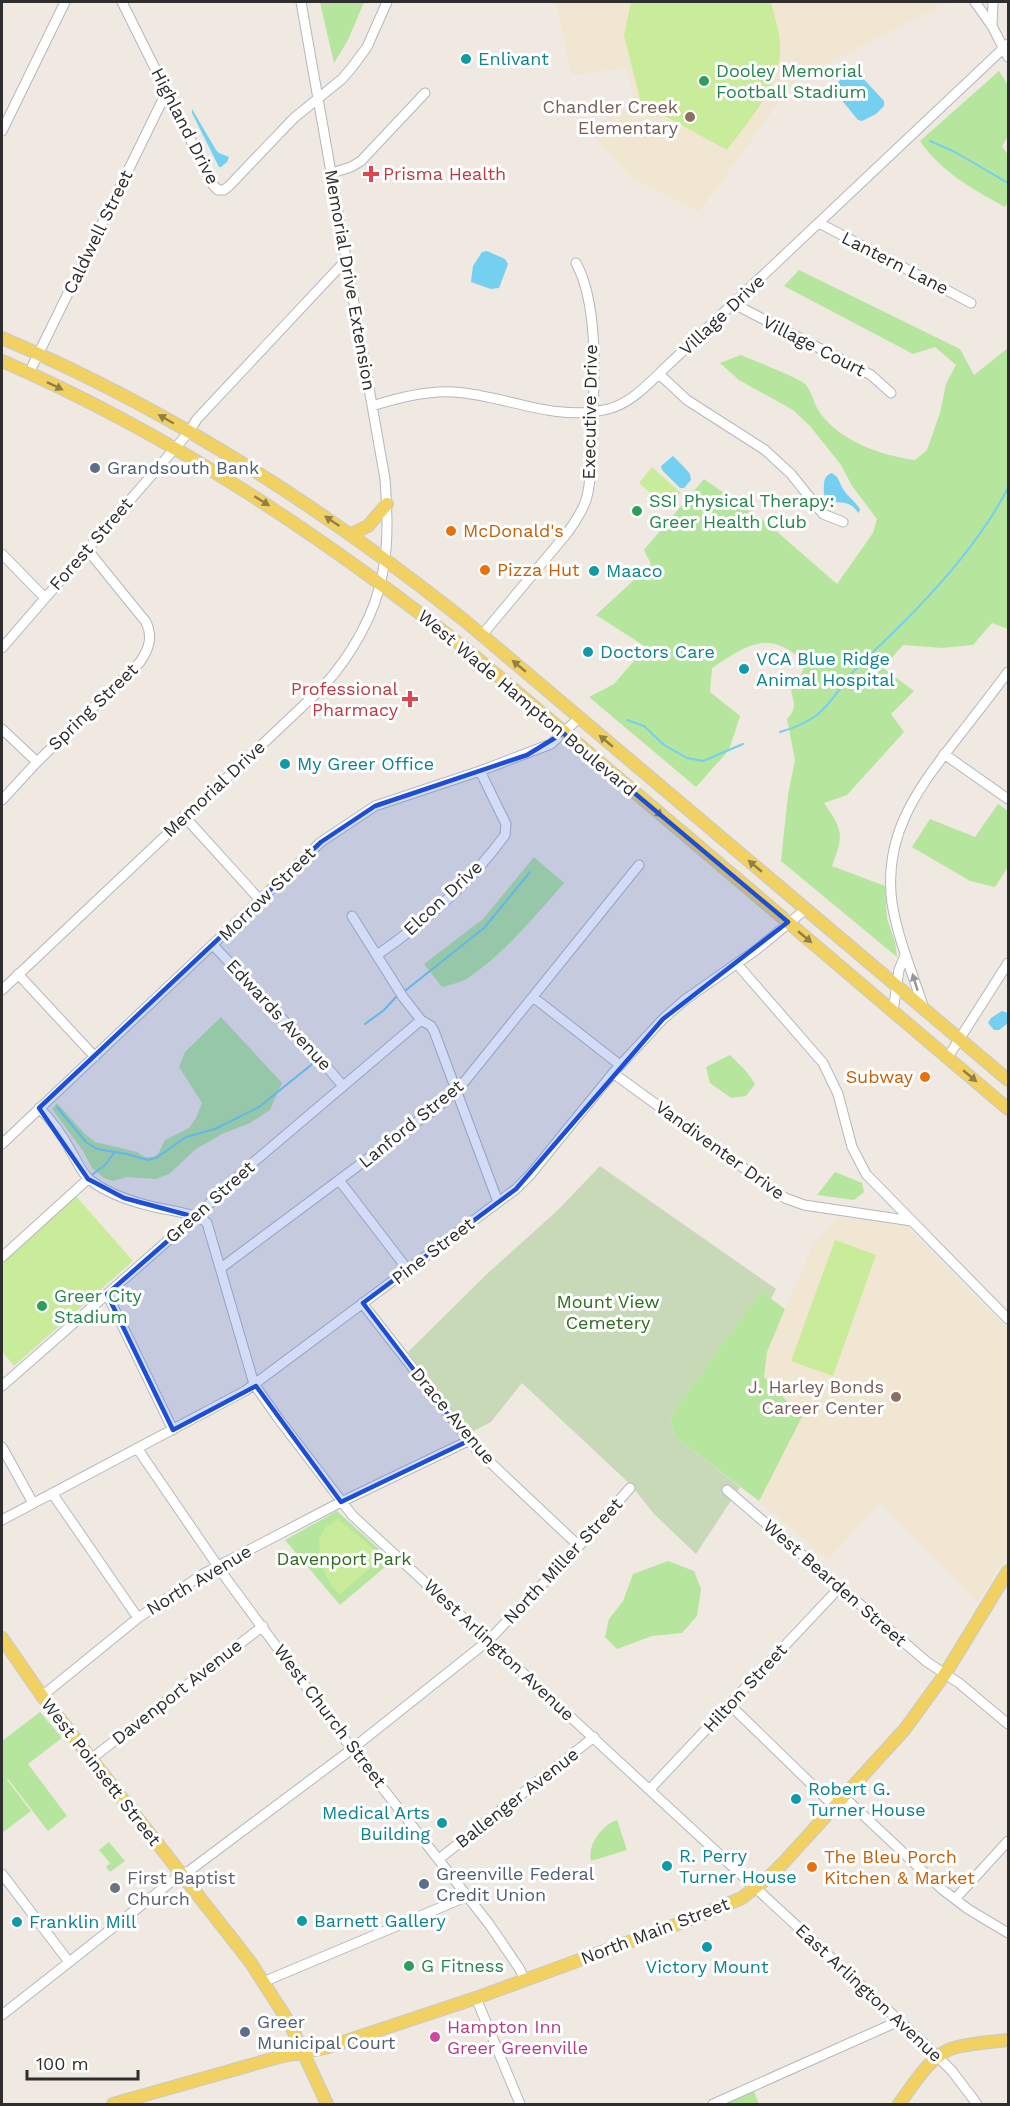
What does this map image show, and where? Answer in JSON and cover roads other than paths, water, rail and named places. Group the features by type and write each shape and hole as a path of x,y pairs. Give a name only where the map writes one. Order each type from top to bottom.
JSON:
{"main road":[{"name":"West Wade Hampton Boulevard","path":"2,338 112,390 380,583 471,653 1008,1109"},
{"name":"West Wade Hampton Boulevard","path":"2,362 111,414 182,440 278,485 351,534 482,635 1008,1080"},
{"path":"351,534 368,526 387,504"},
{"name":"North Main Street","path":"119,2104 279,2057 325,2048 476,1998 694,1918 742,1898 770,1876 905,1729 945,1674 1008,1571"},
{"name":"West Poinsett Street","path":"4,1646 263,1982 290,2024 327,2104"},
{"path":"898,2104 938,2056 957,2047 1008,2040"}],"street":[{"path":"2,131 65,2"},
{"name":"Highland Drive","path":"122,2 213,185 218,190 224,190 229,186 294,118 319,98"},
{"name":"Memorial Drive Extension","path":"302,2 385,479 387,504 384,559"},
{"path":"319,98 342,79 361,56 387,2"},
{"path":"975,2 1007,50"},
{"path":"992,26 993,2"},
{"name":"Village Drive","path":"372,406 429,394 453,392 566,413 593,412 611,408 627,400 659,374 1007,50"},
{"name":"Caldwell Street","path":"29,373 167,91"},
{"path":"332,173 361,161 425,93"},
{"name":"Lantern Lane","path":"819,223 971,303"},
{"name":"Forest Street","path":"2,648 86,548 182,440 197,419 347,259"},
{"name":"Executive Drive","path":"482,635 568,532 580,513 588,491 593,412 592,326 587,290 576,263"},
{"name":"Village Court","path":"734,304 871,375 891,393"},
{"path":"659,374 687,400 765,450 791,474 823,514 843,522"},
{"name":"Spring Street","path":"2,801 37,762 140,662 149,645 149,628 146,622 86,548"},
{"path":"2,554 45,598"},
{"name":"Memorial Drive","path":"2,990 330,679 356,642 370,614 380,583 384,559"},
{"path":"924,1009 905,955 892,903 891,878 900,827 911,802 944,754 1008,672"},
{"name":"Morrow Street","path":"2,1144 321,842 366,811 387,801 480,771 551,744 579,718"},
{"path":"2,729 37,762"},
{"path":"944,754 1008,799"},
{"name":"Elcon Drive","path":"377,955 453,894 505,835 506,824 480,771"},
{"path":"184,816 260,900"},
{"name":"Lanford Street","path":"221,1268 445,1101 639,866"},
{"name":"Pine Street","path":"2,1520 245,1391 498,1202 530,1175 613,1073 672,1010 737,964 806,909"},
{"path":"352,916 403,997 422,1020 435,1031 498,1202"},
{"name":"Edwards Avenue","path":"213,945 343,1086"},
{"path":"893,1011 898,970 905,955"},
{"path":"948,1057 1008,963"},
{"path":"737,964 824,1063 838,1094 852,1146 866,1174 1008,1319"},
{"path":"18,974 95,1057"},
{"path":"533,997 620,1065"},
{"name":"Green Street","path":"2,1386 196,1216 248,1167 422,1020"},
{"name":"Vandiventer Drive","path":"613,1073 785,1198 804,1205 912,1221"},
{"path":"39,1108 62,1135 88,1179 123,1198 159,1209 196,1216"},
{"path":"2,1257 88,1179"},
{"path":"339,1180 408,1270"},
{"name":"West Arlington Avenue","path":"196,1216 207,1223 254,1383 341,1502 756,1887"},
{"path":"107,1294 174,1430"},
{"name":"Drace Avenue","path":"362,1303 468,1440 579,1546"},
{"name":"North Avenue","path":"42,1696 138,1618 203,1574 341,1502 468,1440"},
{"path":"2,1447 33,1503"},
{"name":"West Church Street","path":"137,1448 218,1566 352,1749 468,1896 515,1961 525,1980"},
{"name":"North Miller Street","path":"2,2015 182,1874 352,1749 489,1640 579,1546 630,1488"},
{"name":"West Bearden Street","path":"727,1490 927,1662 1008,1724"},
{"path":"52,1493 138,1618"},
{"name":"Hilton Street","path":"650,1789 840,1587"},
{"name":"Davenport Avenue","path":"91,1759 263,1626"},
{"path":"729,1704 835,1807"},
{"name":"Ballenger Avenue","path":"440,1859 594,1737"},
{"path":"844,1797 943,1890 1008,1933"},
{"path":"955,1899 1008,1841"},
{"path":"4,1881 69,1962"},
{"name":"East Arlington Avenue","path":"756,1887 938,2056 977,2104"},
{"path":"263,1982 468,1896"},
{"path":"476,1998 520,2104"},
{"path":"713,2104 899,2020"}],"water":[{"path":"852,73 859,74 884,101 884,106 876,114 862,121 858,120 835,92 839,81"},
{"path":"192,109 216,150 229,157 221,167 192,113"},
{"path":"487,251 505,259 508,264 499,288 491,289 471,282 473,266 482,252"},
{"path":"673,456 690,474 691,480 684,488 680,488 662,470 661,466"},
{"path":"831,473 858,506 859,513 848,504 833,502 826,497 824,481"},
{"path":"1002,1011 1008,1013 1008,1023 999,1030 994,1030 988,1023 991,1018"}],"waterway":[{"path":"930,141 955,152 1008,183"},
{"path":"780,732 808,721 827,705 852,673 948,575 974,542 1008,488"},
{"path":"627,720 644,726 664,745 687,758 703,761 743,744"},
{"path":"406,990 484,928 530,872"},
{"path":"365,1024 384,1010 396,997"},
{"path":"57,1107 86,1142 97,1149 147,1160 156,1158 186,1137 215,1129 259,1107 316,1061"},
{"path":"93,1174 105,1165 114,1153"}],"place":[{"name":"Enlivant","path":"466,59"},
{"name":"Dooley Memorial Football Stadium","path":"704,81"},
{"name":"Chandler Creek Elementary","path":"690,117"},
{"name":"Prisma Health","path":"371,174"},
{"name":"Grandsouth Bank","path":"95,468"},
{"name":"SSI Physical Therapy: Greer Health Club","path":"637,511"},
{"name":"McDonald's","path":"451,531"},
{"name":"Pizza Hut","path":"485,570"},
{"name":"Maaco","path":"594,571"},
{"name":"Doctors Care","path":"588,652"},
{"name":"VCA Blue Ridge Animal Hospital","path":"744,669"},
{"name":"Professional Pharmacy","path":"410,699"},
{"name":"My Greer Office","path":"285,764"},
{"name":"Subway","path":"925,1077"},
{"name":"Greer City Stadium","path":"42,1306"},
{"name":"J. Harley Bonds Career Center","path":"896,1397"},
{"name":"Robert G. Turner House","path":"796,1799"},
{"name":"Medical Arts Building","path":"442,1823"},
{"name":"R. Perry Turner House","path":"667,1866"},
{"name":"The Bleu Porch Kitchen & Market","path":"812,1867"},
{"name":"Greenville Federal Credit Union","path":"424,1884"},
{"name":"First Baptist Church","path":"115,1888"},
{"name":"Barnett Gallery","path":"302,1921"},
{"name":"Franklin Mill","path":"17,1922"},
{"name":"Victory Mount","path":"707,1947"},
{"name":"G Fitness","path":"409,1966"},
{"name":"Greer Municipal Court","path":"245,2032"},
{"name":"Hampton Inn Greer Greenville","path":"435,2037"}],"park label":[{"name":"Mount View Cemetery","path":"608,1312"},
{"name":"Davenport Park","path":"344,1559"}]}
